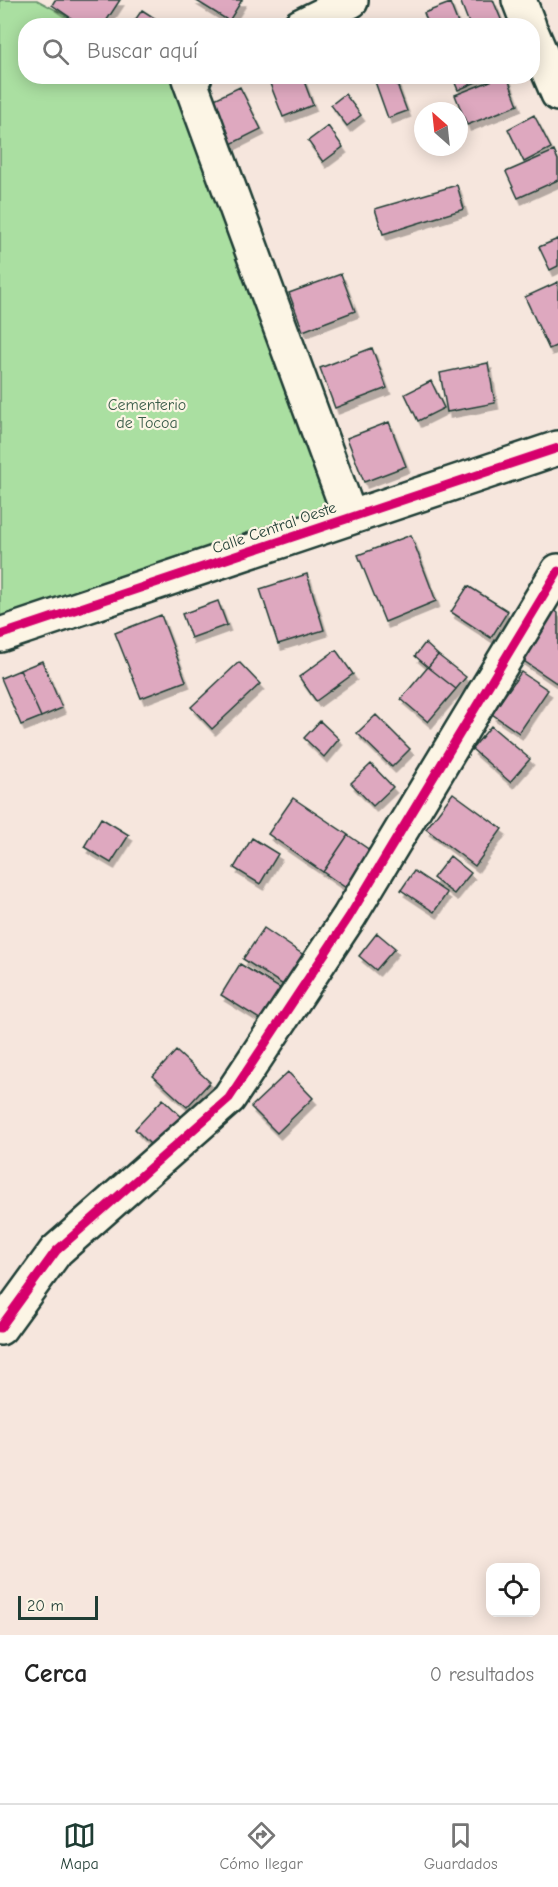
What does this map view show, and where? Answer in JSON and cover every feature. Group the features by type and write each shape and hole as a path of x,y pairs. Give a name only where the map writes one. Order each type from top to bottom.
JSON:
{"street":[{"path":"316,18 351,0"},
{"path":"519,0 527,18"},
{"path":"540,52 558,94"},
{"path":"191,84 350,517"},
{"name":"Calle Central Oeste","path":"0,635 558,448"},
{"path":"0,1328 56,1251 229,1098 349,917 558,571"}],"green space":[{"name":"Cementerio de Tocoa","path":"0,0 37,0 71,18 18,18 18,84 180,84 337,505 0,619"}],"building":[{"path":"55,0 120,0 108,18 71,18 52,5"},
{"path":"195,0 242,0 231,18 224,18"},
{"path":"460,0 493,0 500,18 467,18"},
{"path":"450,3 456,18 426,18 424,13"},
{"path":"142,10 155,18 136,18"},
{"path":"270,84 305,84 313,105 283,117"},
{"path":"376,84 397,84 407,111 388,118"},
{"path":"455,84 472,84 458,90"},
{"path":"483,84 510,84 518,105 468,125 468,102 458,102 455,95"},
{"path":"240,87 261,129 229,145 208,102"},
{"path":"345,94 361,115 347,126 331,105"},
{"path":"534,115 551,148 524,162 508,129"},
{"path":"328,126 343,147 323,162 308,141"},
{"path":"554,151 558,160 558,180 518,198 506,172"},
{"path":"457,185 464,209 383,234 375,209"},
{"path":"558,239 558,266 550,270 539,247"},
{"path":"341,274 355,311 303,331 289,293"},
{"path":"558,282 558,345 549,349 525,297"},
{"path":"372,348 387,388 335,408 320,368"},
{"path":"488,363 495,403 447,412 440,373"},
{"path":"431,381 444,408 418,421 405,394"},
{"path":"389,422 406,466 364,482 347,438"},
{"path":"411,535 436,601 385,622 358,555"},
{"path":"307,574 324,630 278,644 260,589"},
{"path":"468,586 508,611 491,638 451,612"},
{"path":"218,601 227,625 191,638 182,614"},
{"path":"554,610 558,613 558,684 521,659"},
{"path":"161,615 186,681 141,698 115,633"},
{"path":"425,643 438,655 428,667 415,656"},
{"path":"336,650 353,674 316,701 299,677"},
{"path":"438,655 466,677 456,689 428,667"},
{"path":"42,661 62,708 41,717 20,670"},
{"path":"239,662 260,684 212,729 191,707"},
{"path":"428,667 456,689 428,722 401,699"},
{"path":"20,670 41,717 21,725 1,678"},
{"path":"521,672 548,690 519,733 492,714"},
{"path":"376,715 410,749 392,767 357,733"},
{"path":"320,721 339,739 324,757 304,738"},
{"path":"491,726 530,759 510,782 472,749"},
{"path":"371,764 393,787 373,806 351,783"},
{"path":"453,793 502,829 475,866 426,829"},
{"path":"293,798 348,835 323,872 268,834"},
{"path":"101,818 129,835 111,863 84,847"},
{"path":"348,835 374,853 349,890 323,872"},
{"path":"252,838 278,854 260,884 234,868"},
{"path":"450,856 471,873 454,894 433,878"},
{"path":"414,871 447,893 434,912 401,890"},
{"path":"264,928 314,962 294,992 243,959"},
{"path":"377,933 395,948 376,970 359,956"},
{"path":"240,964 286,992 266,1023 221,995"},
{"path":"176,1051 210,1082 187,1107 153,1076"},
{"path":"288,1072 313,1098 277,1133 251,1107"},
{"path":"163,1099 185,1120 156,1150 135,1129"}],"cycle path":[{"path":"0,635 558,448"},
{"path":"0,1328 56,1251 229,1098 349,917 558,571"}]}
